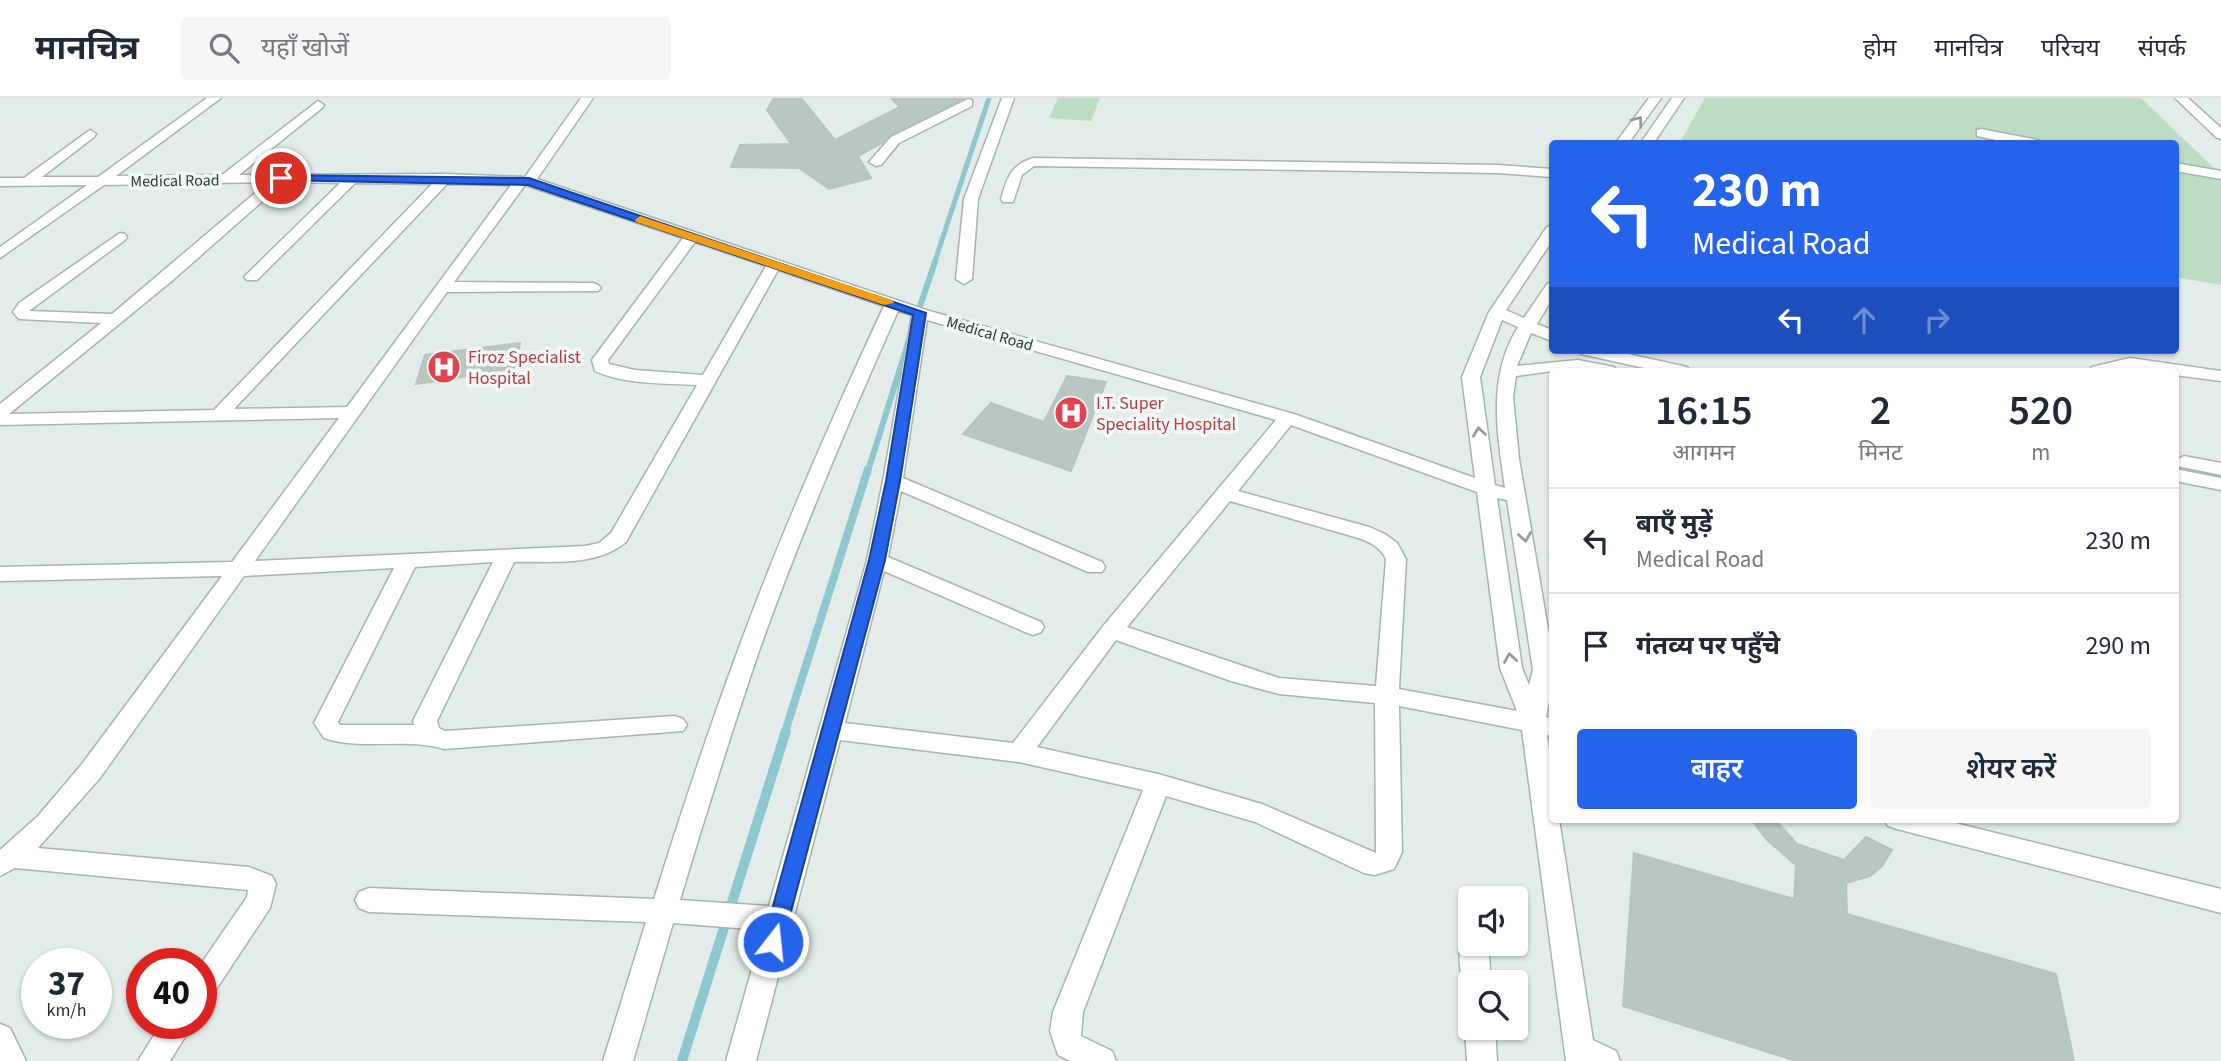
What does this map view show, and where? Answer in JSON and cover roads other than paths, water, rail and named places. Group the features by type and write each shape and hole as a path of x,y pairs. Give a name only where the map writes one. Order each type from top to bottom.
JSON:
{"street":[{"path":"0,254 215,98"},
{"path":"6,861 61,808 239,569 442,287 587,98"},
{"path":"1624,140 1655,98"},
{"path":"1649,140 1678,98"},
{"path":"2181,98 2221,135"},
{"path":"876,162 895,140 986,102"},
{"path":"964,279 971,199 986,102"},
{"path":"225,179 318,105"},
{"path":"0,193 22,182 90,134"},
{"path":"1981,134 2015,140"},
{"path":"1008,198 1018,168 1025,163 1034,162 1294,168 1507,169 1549,173"},
{"path":"2179,168 2221,176"},
{"path":"0,413 209,243 281,178"},
{"name":"Medical Road","path":"0,182 281,178 525,181 920,313 1288,418 1488,489 1518,497"},
{"path":"218,416 445,178"},
{"path":"251,277 351,179"},
{"path":"1543,724 1511,668 1471,377 1497,312 1549,234"},
{"path":"116,319 25,316 21,312 120,237"},
{"path":"691,237 600,360 601,367 606,370 707,380"},
{"path":"0,574 239,569 585,553 606,548 619,537 774,266"},
{"path":"442,287 593,288"},
{"path":"1549,291 1516,344 1507,372 1504,397 1544,670 1543,724 1549,779"},
{"path":"618,1061 676,912 749,649 835,430 893,304"},
{"path":"1497,312 1549,335"},
{"path":"741,1061 877,560 893,481 920,313"},
{"path":"1605,354 1668,368"},
{"path":"2110,368 2130,363 2165,368"},
{"path":"1507,372 1549,368"},
{"path":"1554,368 1590,368"},
{"path":"2179,370 2221,376"},
{"path":"0,420 350,412"},
{"path":"1019,753 1112,630 1288,418"},
{"path":"2179,461 2221,469"},
{"path":"2179,476 2221,484"},
{"path":"893,481 1095,566"},
{"path":"831,730 1019,753 1158,784 1262,814 1364,862 1375,864 1385,861 1389,852 1387,695 1395,559 1391,547 1380,538 1362,532 1225,493"},
{"path":"428,734 425,721 507,555"},
{"path":"408,560 326,723 332,732 346,735 428,734 444,740 675,725"},
{"path":"877,560 1033,627"},
{"path":"1112,630 1239,675 1279,686 1387,695 1543,724"},
{"path":"1101,1061 1069,1045 1065,1031 1068,1012 1158,784"},
{"path":"1554,823 1579,1054 1605,1061"},
{"path":"1913,823 2221,901"},
{"path":"6,861 249,878 262,884 260,900 217,964"},
{"path":"369,900 734,914 780,919"},
{"path":"0,1038 11,1061"},
{"path":"153,1061 168,1039"},
{"path":"1481,1040 1482,1061"}],"waterway":[{"path":"934,264 989,98"},
{"path":"916,318 935,262"},
{"path":"868,471 909,340"},
{"path":"785,732 868,469"},
{"path":"682,1061 786,731"}],"place":[{"name":"Firoz Specialist Hospital","path":"444,367"},
{"name":"I.T. Super Speciality Hospital","path":"1071,413"}]}
